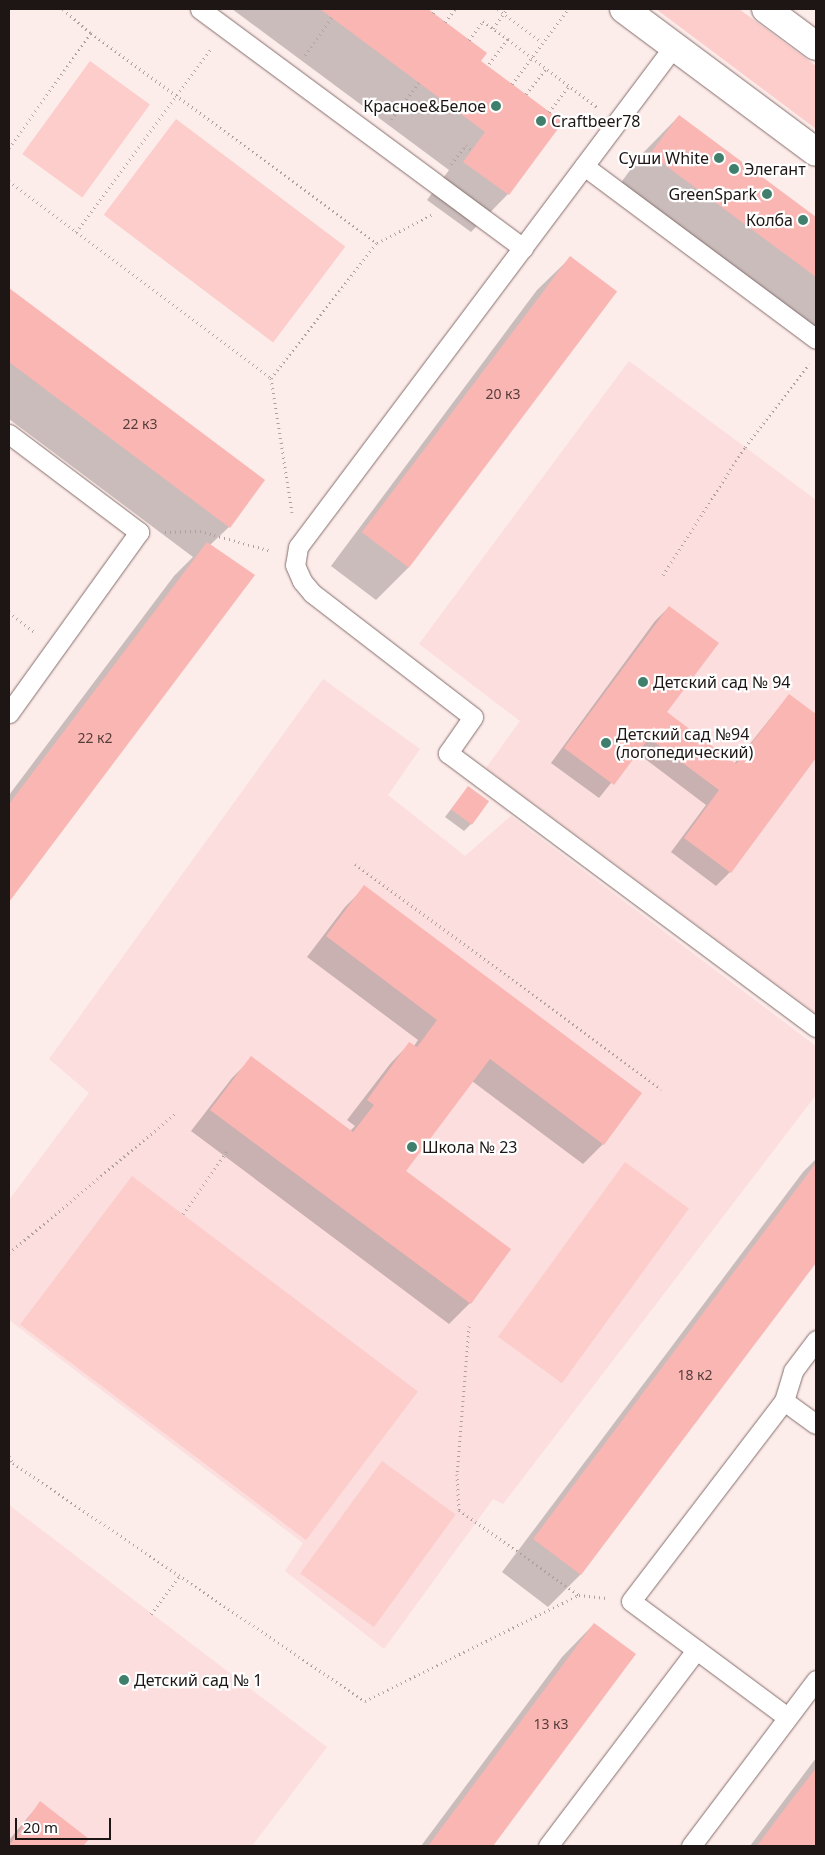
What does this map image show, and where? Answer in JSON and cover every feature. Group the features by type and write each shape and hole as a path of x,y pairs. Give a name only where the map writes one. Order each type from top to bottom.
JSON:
{"street":[{"path":"624,9 816,152"},
{"path":"766,9 816,46"}],"lane":[{"path":"200,9 523,248"},
{"path":"674,46 298,547 295,565 302,581 312,593 473,717 448,753 816,1027"},
{"path":"584,166 816,339"},
{"path":"9,434 140,532 9,713"},
{"path":"787,1718 631,1601 784,1401 793,1371 816,1340"},
{"path":"784,1401 816,1424"},
{"path":"548,1846 696,1650"},
{"path":"691,1846 816,1680"}],"path":[{"path":"63,9 91,33 377,243"},
{"path":"433,13 436,9"},
{"path":"445,22 455,9"},
{"path":"498,9 542,42"},
{"path":"493,28 507,9"},
{"path":"512,84 568,9"},
{"path":"290,76 332,18"},
{"path":"469,40 483,21 617,122"},
{"path":"76,232 226,28"},
{"path":"9,148 91,33"},
{"path":"488,66 508,39"},
{"path":"526,94 546,68"},
{"path":"376,139 418,82"},
{"path":"549,112 569,85"},
{"path":"9,181 271,378 298,547 276,552 200,531 140,532"},
{"path":"271,378 377,243 458,200"},
{"path":"663,575 745,447 810,362"},
{"path":"9,612 56,647"},
{"path":"355,864 661,1088"},
{"path":"9,1253 177,1112"},
{"path":"183,1214 228,1150"},
{"path":"469,1326 457,1474 459,1510 579,1594 631,1601"},
{"path":"9,1456 13,1463 365,1700 579,1594"},
{"path":"151,1614 180,1575"}],"shaded area":[{"path":"656,9 739,9 816,66 816,129"},
{"path":"90,61 150,104 82,198 22,154"},
{"path":"176,119 345,247 273,342 104,215"},
{"name":"Детский сад № 94","path":"629,361 816,500 816,1014 486,768 520,721 419,644"},
{"name":"Школа № 23","path":"323,679 420,749 388,795 465,856 511,816 816,1046 816,1095 503,1504 493,1499 384,1649 285,1571 303,1543 9,1320 9,1200 89,1093 49,1059"},
{"path":"625,1162 689,1208 562,1383 498,1337"},
{"path":"132,1176 418,1391 306,1540 20,1325"},
{"path":"382,1461 456,1514 374,1627 300,1573"},
{"name":"Детский сад № 1","path":"9,1505 327,1747 252,1846 9,1846"}],"building":[{"path":"320,9 428,9 487,53 481,61 563,122 509,195 463,162 485,132"},
{"path":"679,115 816,217 816,277 650,154"},
{"path":"570,256 617,292 409,568 362,532"},
{"path":"9,288 265,480 230,528 9,362"},
{"path":"207,542 255,575 9,902 9,804"},
{"name":"Детский сад №94 (логопедический)","path":"669,606 719,643 667,712 736,764 789,694 816,714 816,758 731,873 684,838 719,790 649,738 614,785 564,748"},
{"path":"468,786 489,801 472,825 451,809"},
{"path":"364,885 642,1093 604,1145 490,1059 406,1171 511,1249 471,1304 210,1110 251,1056 353,1132 374,1105 367,1100 409,1042 417,1047 437,1020 326,936"},
{"path":"816,1163 816,1263 581,1575 533,1539"},
{"path":"594,1623 636,1654 493,1846 428,1846"},
{"path":"816,1768 816,1846 757,1846 783,1811"},
{"path":"40,1801 89,1839 83,1846 9,1846"}],"place":[{"name":"Красное&Белое","path":"496,106"},
{"name":"Craftbeer78","path":"541,121"},
{"name":"Суши White","path":"719,158"},
{"name":"Элегант","path":"734,169"},
{"name":"GreenSpark","path":"767,194"},
{"name":"Колба","path":"803,220"},
{"name":"Детский сад № 94","path":"643,682"},
{"name":"Детский сад №94 (логопедический)","path":"606,743"},
{"name":"Школа № 23","path":"412,1147"},
{"name":"Детский сад № 1","path":"124,1680"}]}
